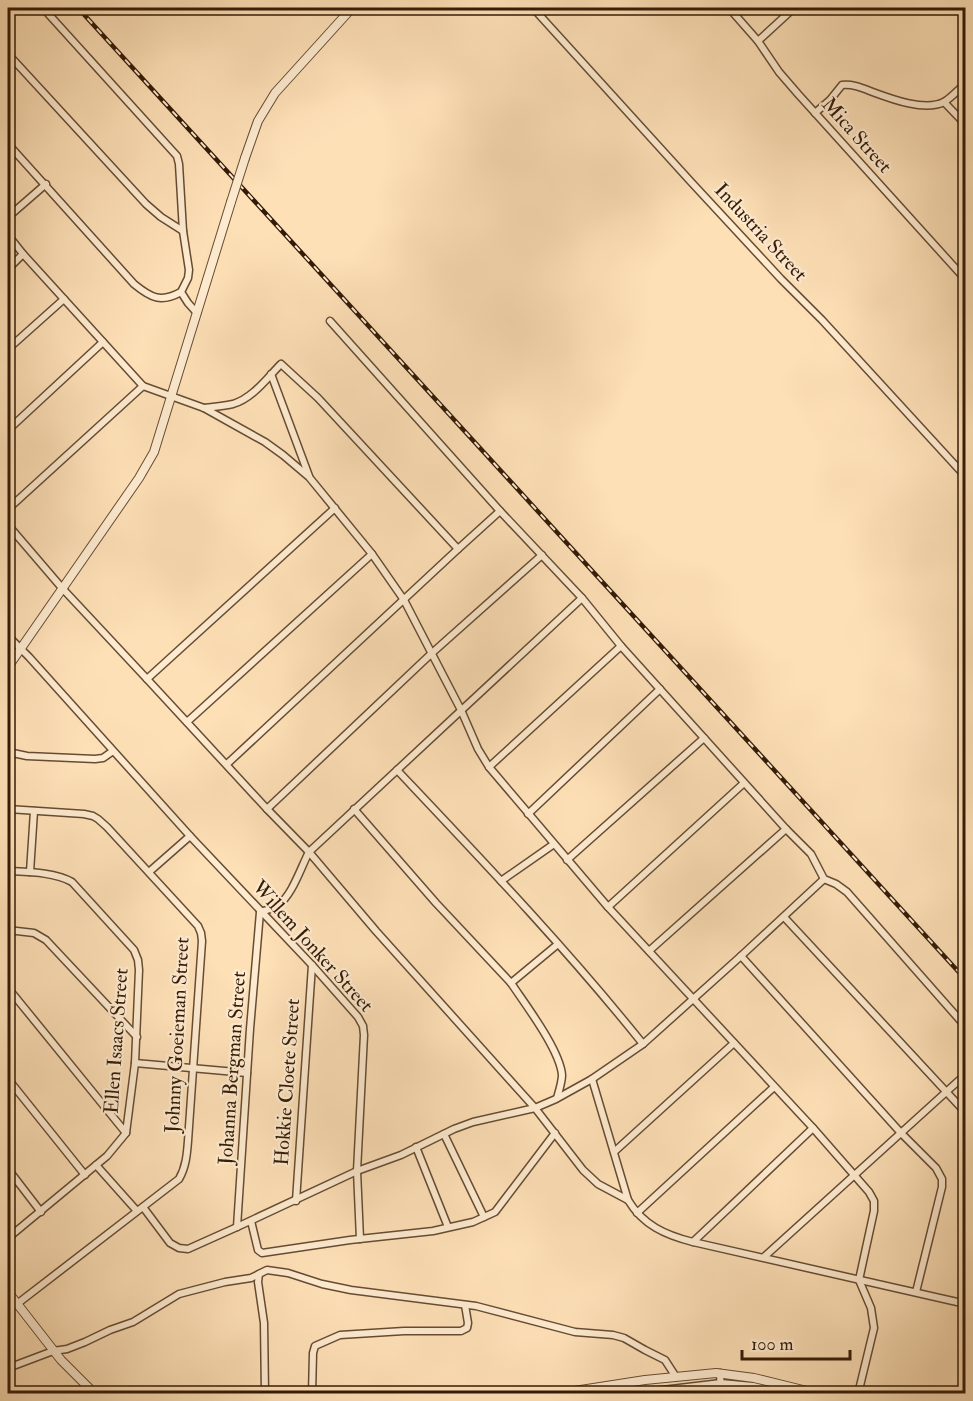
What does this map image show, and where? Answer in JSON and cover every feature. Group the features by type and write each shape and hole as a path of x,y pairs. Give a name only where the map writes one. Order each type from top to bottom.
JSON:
{"street":[{"path":"8,144 134,284 149,296 158,298 171,298 181,292 189,270 183,231 177,156 43,8"},
{"path":"8,667 147,465 158,441 258,121 275,93 352,8"},
{"name":"Industria Street","path":"533,8 692,183 966,477"},
{"name":"Mica Street","path":"729,8 759,41 779,72 966,280"},
{"path":"759,41 794,8"},
{"path":"8,54 146,204 183,231"},
{"path":"815,113 842,85 848,84 904,102 935,105 944,102 966,83"},
{"path":"944,102 966,125"},
{"path":"8,217 46,184"},
{"path":"8,235 143,386 204,408 265,442 309,477 372,554 404,600 489,767 608,907 813,1128 869,1192 874,1202 874,1211 859,1280 871,1308 874,1328 858,1394"},
{"path":"8,269 23,254"},
{"path":"181,292 197,314"},
{"path":"8,349 64,299"},
{"path":"330,321 500,511 582,598 621,646 744,783 811,854 824,879 842,888 853,898 966,1027"},
{"path":"8,430 103,342"},
{"path":"204,408 234,404 244,399 281,364 358,441 458,549"},
{"path":"271,374 309,477"},
{"path":"8,509 143,386"},
{"path":"147,679 335,508"},
{"path":"227,764 500,511"},
{"path":"8,525 62,588 309,852 376,931 535,1108 582,1170 598,1184 628,1200"},
{"path":"187,722 372,554"},
{"path":"267,809 432,653 542,555"},
{"path":"260,912 274,908 282,902 309,852 582,598"},
{"name":"Willem Jonker Street","path":"8,637 20,647 190,836 358,1017 364,1030 357,1171 360,1239"},
{"path":"489,767 621,646"},
{"path":"528,814 660,689"},
{"path":"567,860 704,738"},
{"path":"8,752 27,756 95,759 103,758 113,751"},
{"path":"397,770 602,993 643,1044"},
{"path":"608,907 744,783"},
{"name":"Johnny Goeieman Street","path":"8,809 67,812 93,816 107,827 149,872 198,926 201,933 201,969 187,1158 182,1173 179,1179 17,1304"},
{"path":"354,809 436,903 511,983 555,1053 562,1075 556,1098"},
{"path":"30,872 34,811"},
{"path":"649,951 786,829"},
{"path":"149,872 190,836"},
{"path":"501,881 554,844"},
{"name":"Ellen Isaacs Street","path":"8,871 30,872 72,882 134,950 139,970 137,1038 126,1133 107,1156 8,1238"},
{"path":"143,1207 170,1243 184,1249 193,1247 357,1171 472,1122 535,1108 556,1098 592,1079 643,1044 824,879"},
{"name":"Johanna Bergman Street","path":"237,1227 260,912"},
{"path":"784,917 966,1113"},
{"path":"8,930 34,933 46,940 137,1038"},
{"path":"511,983 558,944"},
{"path":"741,956 941,1175 943,1183 916,1292"},
{"name":"Hokkie Cloete Street","path":"296,1201 312,965"},
{"path":"8,988 126,1133"},
{"path":"614,1152 734,1043"},
{"path":"135,1063 248,1074"},
{"path":"764,1257 966,1074"},
{"path":"8,1079 85,1175"},
{"path":"592,1079 628,1200 637,1213 658,1231 676,1238 966,1304"},
{"path":"637,1213 774,1087"},
{"path":"693,1242 813,1128"},
{"path":"251,1221 258,1250 262,1253 433,1231 473,1222 495,1212 555,1133"},
{"path":"444,1134 484,1217"},
{"path":"416,1147 448,1227"},
{"path":"96,1165 136,1211"},
{"path":"8,1169 41,1212"},
{"path":"8,1368 53,1350 67,1349 133,1322 179,1294 225,1281 252,1278 267,1270 288,1273 351,1290 476,1306 575,1332 624,1338 665,1360 676,1377"},
{"path":"259,1274 258,1282 264,1323 265,1394"},
{"path":"8,1292 84,1390 95,1394"},
{"path":"312,1394 315,1346 340,1335 404,1330 461,1331 467,1328 468,1323 465,1305"},
{"path":"720,1373 721,1394"},
{"path":"555,1394 720,1373 754,1378 819,1394"},
{"path":"628,1394 721,1383 753,1386 788,1394"}],"railway":[{"path":"78,8 966,980"}]}
